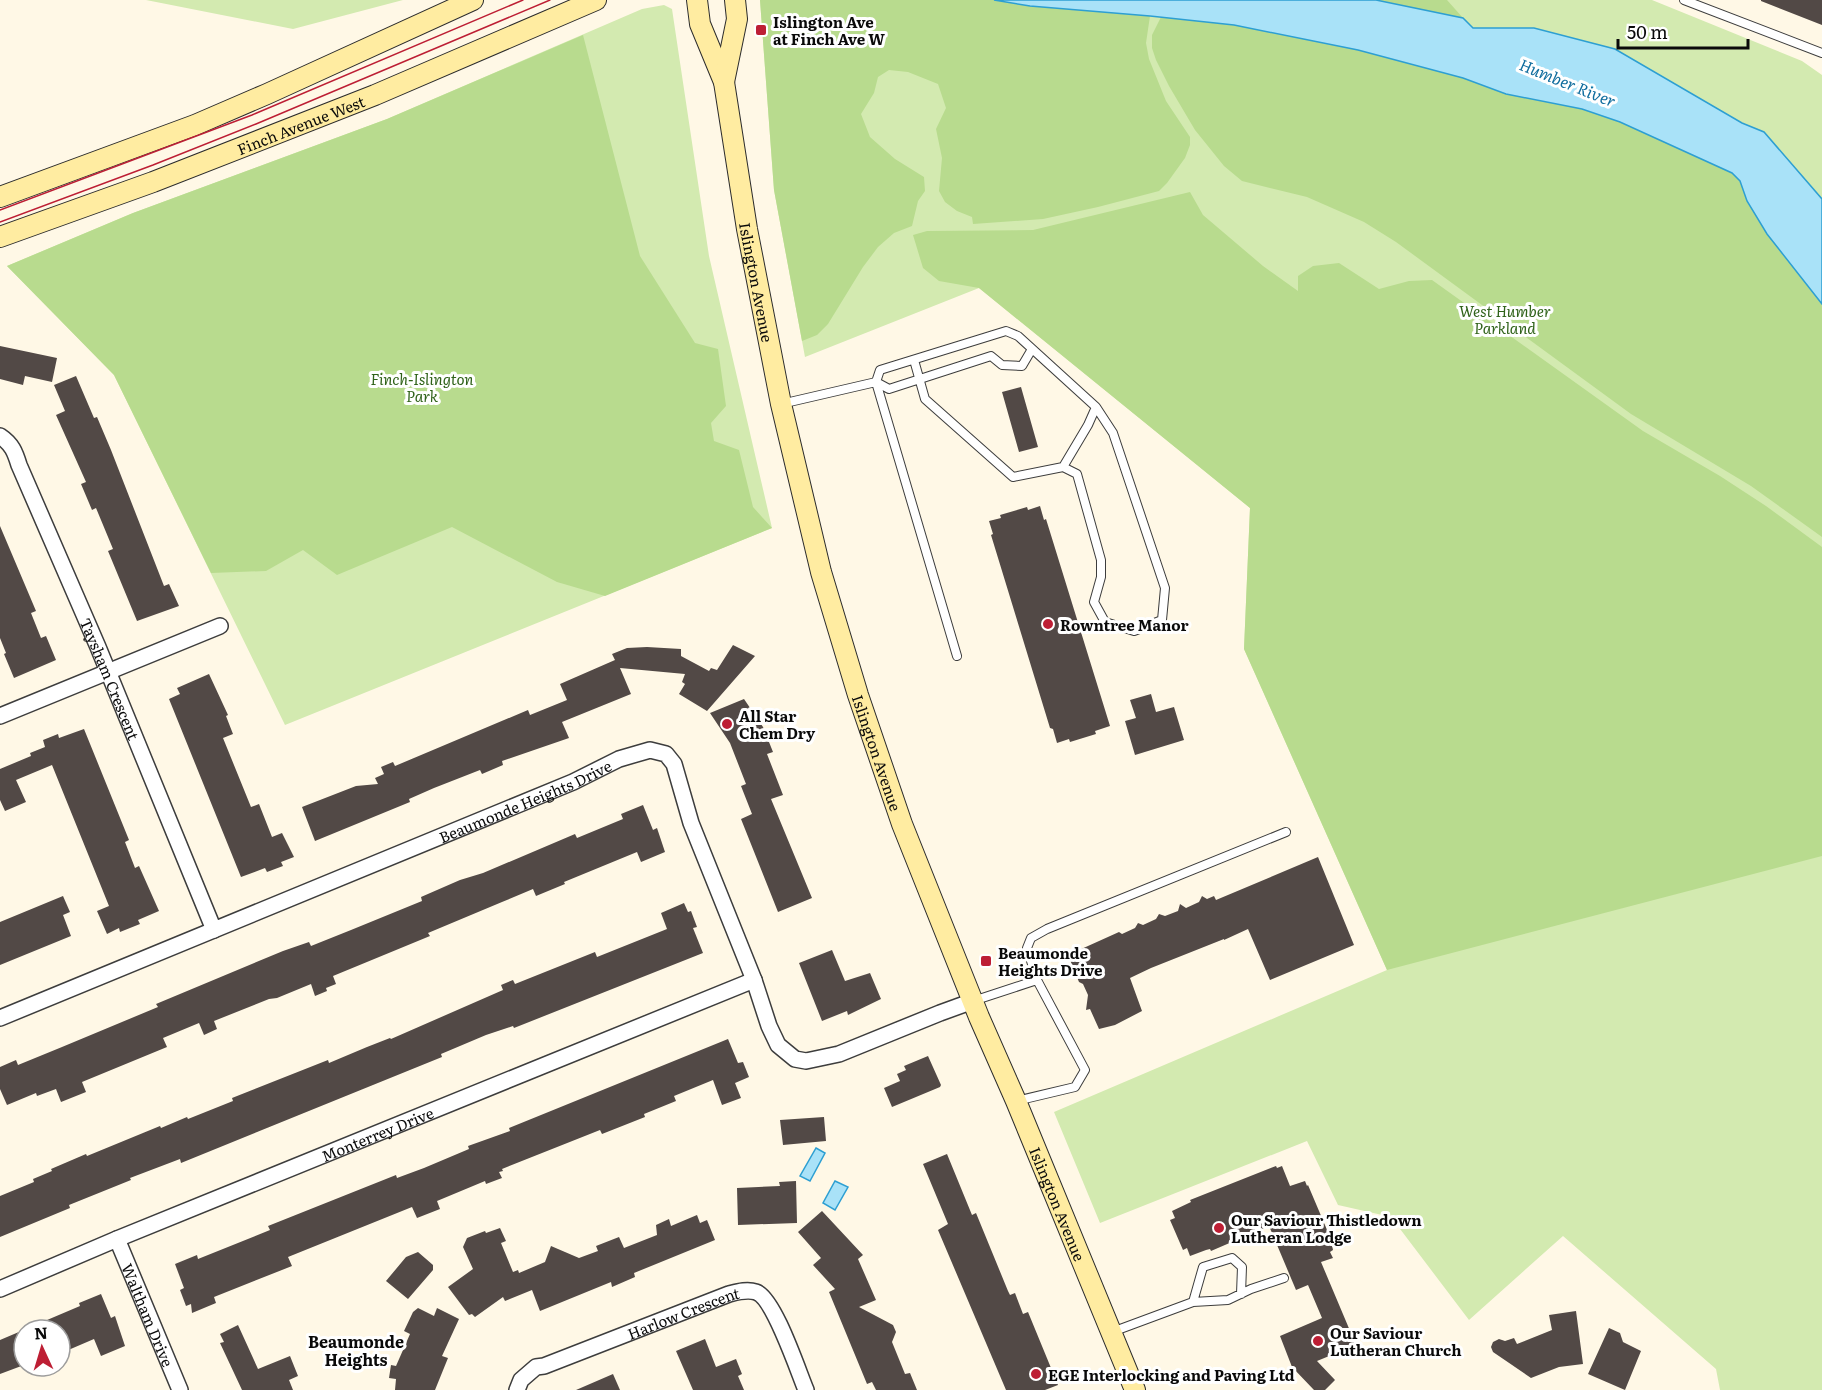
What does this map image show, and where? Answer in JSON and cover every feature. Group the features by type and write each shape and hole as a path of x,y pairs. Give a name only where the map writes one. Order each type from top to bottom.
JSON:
{"main road":[{"path":"0,197 195,125 473,0"},
{"name":"Finch Avenue West","path":"0,237 153,182 375,95 596,0"},
{"name":"Islington Avenue","path":"697,0 700,24 723,82 747,229 781,404 821,572 858,695 902,824 1135,1390"},
{"name":"Islington Avenue","path":"723,82 736,10"}],"street":[{"name":"Taysham Crescent","path":"0,436 10,442 15,452 214,930"},
{"path":"0,716 220,626"},
{"name":"Beaumonde Heights Drive","path":"0,1018 573,782 619,759 650,750 666,754 674,764 691,824 754,980 770,1026 778,1045 795,1059 806,1061 839,1054 940,1012 973,1001"},
{"name":"Monterrey Drive","path":"0,1289 117,1239 754,980"},
{"name":"Waltham Drive","path":"117,1239 180,1390"},
{"name":"Harlow Crescent","path":"516,1390 521,1380 536,1367 744,1290 757,1292 774,1312 806,1390"}],"lane":[{"path":"1684,0 1822,53"},
{"path":"914,360 925,399 1012,477 1063,467 1077,474 1101,560 1101,577 1094,602 1105,622 1134,631 1162,620 1165,588 1113,433 1096,407 1018,336 1006,332 880,370 876,382 957,656"},
{"path":"781,404 876,382 889,389 991,356 1002,365 1022,366 1032,349"},
{"path":"1063,467 1096,407"},
{"path":"1016,1101 1075,1087 1085,1070 1037,980 1028,948 1031,938 1047,929 1286,832"},
{"path":"973,1001 1037,980"},
{"path":"1193,1302 1203,1267 1232,1258 1242,1267 1240,1294"},
{"path":"1111,1332 1193,1302 1228,1300 1284,1278"}],"green space":[{"path":"146,0 403,0 293,29"},
{"name":"West Humber Parkland","path":"760,0 1652,0 1802,61 1822,75 1822,1390 1720,1390 1716,1369 1563,1236 1469,1320 1391,1217 1338,1205 1307,1141 1100,1223 1054,1112 1387,970 1244,649 1250,508 979,288 805,357 774,190"},
{"path":"760,0 994,0 1030,6 1150,16 1146,43 1149,59 1166,101 1190,137 1190,145 1185,158 1159,191 1043,219 973,224 972,217 957,211 945,202 939,191 942,158 936,129 946,108 938,84 908,72 889,70 878,77 874,93 861,114 870,137 895,159 924,177 925,191 918,201 912,226 894,233 878,247 828,324 817,335 802,341 774,190"},
{"path":"1376,0 1447,0 1463,18"},
{"name":"Finch-Islington Park","path":"664,5 672,9 709,256 772,528 285,725 114,375 7,266 133,213 387,119 642,9"},
{"path":"1161,17 1234,25 1358,50 1463,78 1506,94 1582,109 1620,122 1732,173 1740,181 1747,201 1822,304 1822,537 1751,486 1631,414 1396,242 1364,222 1307,197 1242,181 1224,166 1195,130 1156,60 1152,48 1152,35"},
{"name":"Finch-Islington Park","path":"583,35 640,256 695,343 718,349 726,406 711,423 714,441 739,450 753,507 772,528 605,596 557,582 452,527 337,575 303,550 266,571 211,573 114,375 7,266 133,213 387,119"},
{"path":"1190,192 1203,215 1263,266 1298,291 1298,276 1313,266 1339,263 1379,289 1409,281 1432,280 1643,431 1720,476 1822,547 1822,856 1387,970 1244,649 1250,508 979,288 939,281 923,268 913,235 927,231 1033,230"}],"water":[{"name":"Humber River","path":"994,0 1376,0 1463,18 1473,28 1534,28 1615,49 1742,123 1764,132 1822,199 1822,304 1767,234 1747,201 1740,181 1732,173 1620,122 1582,109 1506,94 1463,78 1358,50 1234,25 1030,6"},
{"path":"816,1148 825,1153 810,1181 800,1176"},
{"path":"835,1181 848,1187 835,1210 823,1203"}],"building":[{"path":"1822,0 1822,25 1761,1"},
{"path":"0,346 57,358 52,382 25,376 23,385 0,379"},
{"path":"76,376 111,450 164,586 169,584 179,606 137,621 108,551 113,549 96,508 92,510 81,484 86,482 56,415 65,411 54,385"},
{"path":"1021,387 1038,447 1019,452 1002,392"},
{"name":"Rowntree Manor","path":"1040,506 1110,726 1095,731 1096,734 1070,742 1069,739 1057,743 1053,729 1050,728 991,535 993,534 989,521 1001,518 1000,515 1027,507 1028,510"},
{"path":"0,526 36,611 31,613 41,638 46,636 56,660 14,678 0,638"},
{"path":"733,645 755,656 707,711 679,694 685,684 682,682 685,674 620,668 631,694 562,722 569,738 502,761 503,765 482,774 480,770 434,788 409,799 410,802 315,841 302,807 356,786 378,784 375,778 384,774 381,767 393,762 395,766 528,710 530,715 567,700 560,684 615,660 612,654 627,648 681,649 681,656 709,671 711,668 717,670"},
{"path":"209,674 228,715 226,716 233,734 223,738 251,807 259,804 272,837 282,833 294,857 281,862 283,866 267,872 265,868 241,877 169,699 180,694 177,688"},
{"path":"1151,694 1156,712 1174,707 1184,740 1135,755 1125,721 1136,718 1130,700"},
{"path":"744,699 763,727 773,752 767,754 783,795 771,799 812,898 778,912 741,819 752,814 741,786 746,784 730,743 710,713"},
{"path":"84,729 129,840 125,842 135,868 139,866 159,911 138,920 140,924 120,932 119,928 107,934 97,911 109,906 52,765 16,780 26,802 5,811 0,800 0,769 31,756 30,753 45,747 43,740 58,734 59,738"},
{"path":"643,805 653,830 657,828 665,852 641,862 637,852 536,896 533,889 428,933 430,936 333,976 336,984 315,996 311,984 214,1021 217,1029 204,1035 199,1023 163,1038 167,1047 82,1082 86,1092 61,1102 56,1089 37,1096 36,1093 7,1105 0,1089 0,1067 16,1060 18,1065 158,1007 156,1004 283,951 309,942 311,946 422,901 421,897 460,880 483,873 575,834 577,838 623,819 621,814"},
{"path":"1318,857 1354,945 1270,980 1248,929 1130,978 1142,1011 1115,1025 1099,1029 1090,1009 1086,1010 1088,995 1083,984 1079,982 1068,955 1119,932 1122,934 1135,928 1138,923 1143,925 1156,919 1159,914 1165,916 1178,911 1180,904 1186,908 1199,902 1202,896 1207,899 1214,896 1216,900"},
{"path":"63,896 70,912 63,915 71,936 0,965 0,922"},
{"path":"684,903 688,912 691,911 697,927 693,928 703,953 514,1028 513,1026 486,1035 441,1054 442,1057 181,1163 180,1159 130,1178 131,1180 69,1205 70,1208 0,1237 0,1196 34,1182 33,1179 52,1171 51,1169 160,1126 161,1128 187,1117 188,1119 233,1101 232,1098 328,1060 329,1063 391,1039 503,990 501,985 513,980 515,984 595,952 597,957 667,929 661,913"},
{"path":"832,950 845,981 870,973 881,999 848,1015 847,1011 822,1021 799,963"},
{"path":"728,1039 738,1063 743,1062 749,1077 735,1083 741,1098 722,1105 713,1080 674,1096 676,1101 644,1114 645,1117 602,1134 600,1130 502,1169 503,1171 499,1172 502,1178 486,1184 485,1181 437,1201 440,1209 417,1218 412,1207 288,1257 292,1266 214,1297 216,1303 192,1313 191,1304 186,1306 180,1290 184,1288 175,1264 197,1255 198,1259 270,1230 268,1226 396,1175 397,1178 424,1168 469,1149 468,1146 510,1131 509,1128"},
{"path":"928,1056 940,1087 892,1107 884,1088 900,1081 897,1074 906,1070 904,1066"},
{"path":"824,1117 826,1141 783,1145 780,1120"},
{"path":"947,1154 972,1215 976,1213 1010,1295 1015,1293 1023,1314 1028,1312 1058,1385 1045,1390 1006,1390 938,1230 948,1224 923,1164"},
{"name":"Our Saviour Thistledown Lutheran Lodge","path":"1276,1166 1277,1168 1282,1166 1290,1186 1305,1181 1308,1185 1333,1244 1333,1250 1330,1252 1333,1258 1321,1262 1356,1345 1317,1361 1335,1380 1325,1390 1314,1390 1292,1367 1280,1336 1322,1318 1308,1285 1296,1290 1269,1226 1211,1251 1210,1249 1190,1256 1187,1248 1183,1250 1170,1220 1175,1218 1172,1211 1191,1202 1190,1200"},
{"path":"796,1181 797,1223 738,1225 737,1188 780,1186 779,1182"},
{"path":"822,1211 863,1255 858,1259 876,1300 859,1307 893,1325 896,1332 892,1342 905,1374 910,1373 917,1390 876,1390 872,1382 867,1384 829,1292 835,1289 813,1265 821,1258 798,1232"},
{"path":"697,1215 700,1223 707,1220 715,1240 634,1273 635,1277 612,1287 611,1282 540,1311 532,1290 505,1301 503,1297 475,1317 472,1314 469,1315 448,1287 473,1269 463,1247 467,1238 485,1231 486,1233 500,1228 506,1241 501,1243 513,1272 518,1270 519,1273 545,1262 551,1246 579,1258 598,1251 596,1246 619,1237 624,1248 657,1235 656,1225 669,1219 671,1226"},
{"path":"418,1252 433,1265 433,1270 408,1299 386,1281 406,1257"},
{"path":"101,1294 111,1318 115,1316 125,1346 101,1356 94,1339 72,1348 72,1318 52,1318 80,1306 79,1303"},
{"path":"418,1308 434,1316 437,1308 459,1319 442,1356 448,1358 435,1390 395,1390 396,1379 389,1378 391,1365 396,1366 410,1334 404,1331 413,1312"},
{"path":"1576,1311 1583,1364 1559,1367 1531,1378 1493,1352 1491,1347 1493,1342 1499,1339 1505,1341 1514,1338 1517,1344 1552,1330 1549,1315"},
{"path":"238,1325 258,1369 290,1356 298,1376 289,1380 293,1390 242,1390 220,1343 224,1342 220,1334"},
{"path":"1609,1328 1620,1333 1623,1342 1641,1351 1625,1390 1588,1374"},
{"path":"12,1335 12,1370 0,1374 0,1340"},
{"path":"705,1339 716,1367 736,1359 742,1374 738,1376 744,1390 693,1390 676,1351"},
{"path":"613,1374 620,1390 576,1390"}],"tram line":[{"path":"0,210 252,115 523,0"},
{"path":"0,222 256,124 550,0"}],"place":[{"name":"Islington Ave at Finch Ave W","path":"761,30"},
{"name":"Rowntree Manor","path":"1048,624"},
{"name":"All Star Chem Dry","path":"727,724"},
{"name":"Beaumonde Heights Drive","path":"986,961"},
{"name":"Our Saviour Thistledown Lutheran Lodge","path":"1219,1228"},
{"name":"Our Saviour Lutheran Church","path":"1318,1341"},
{"name":"EGE Interlocking and Paving Ltd","path":"1036,1374"}],"district":[{"name":"Beaumonde Heights","path":"356,1350"}]}
